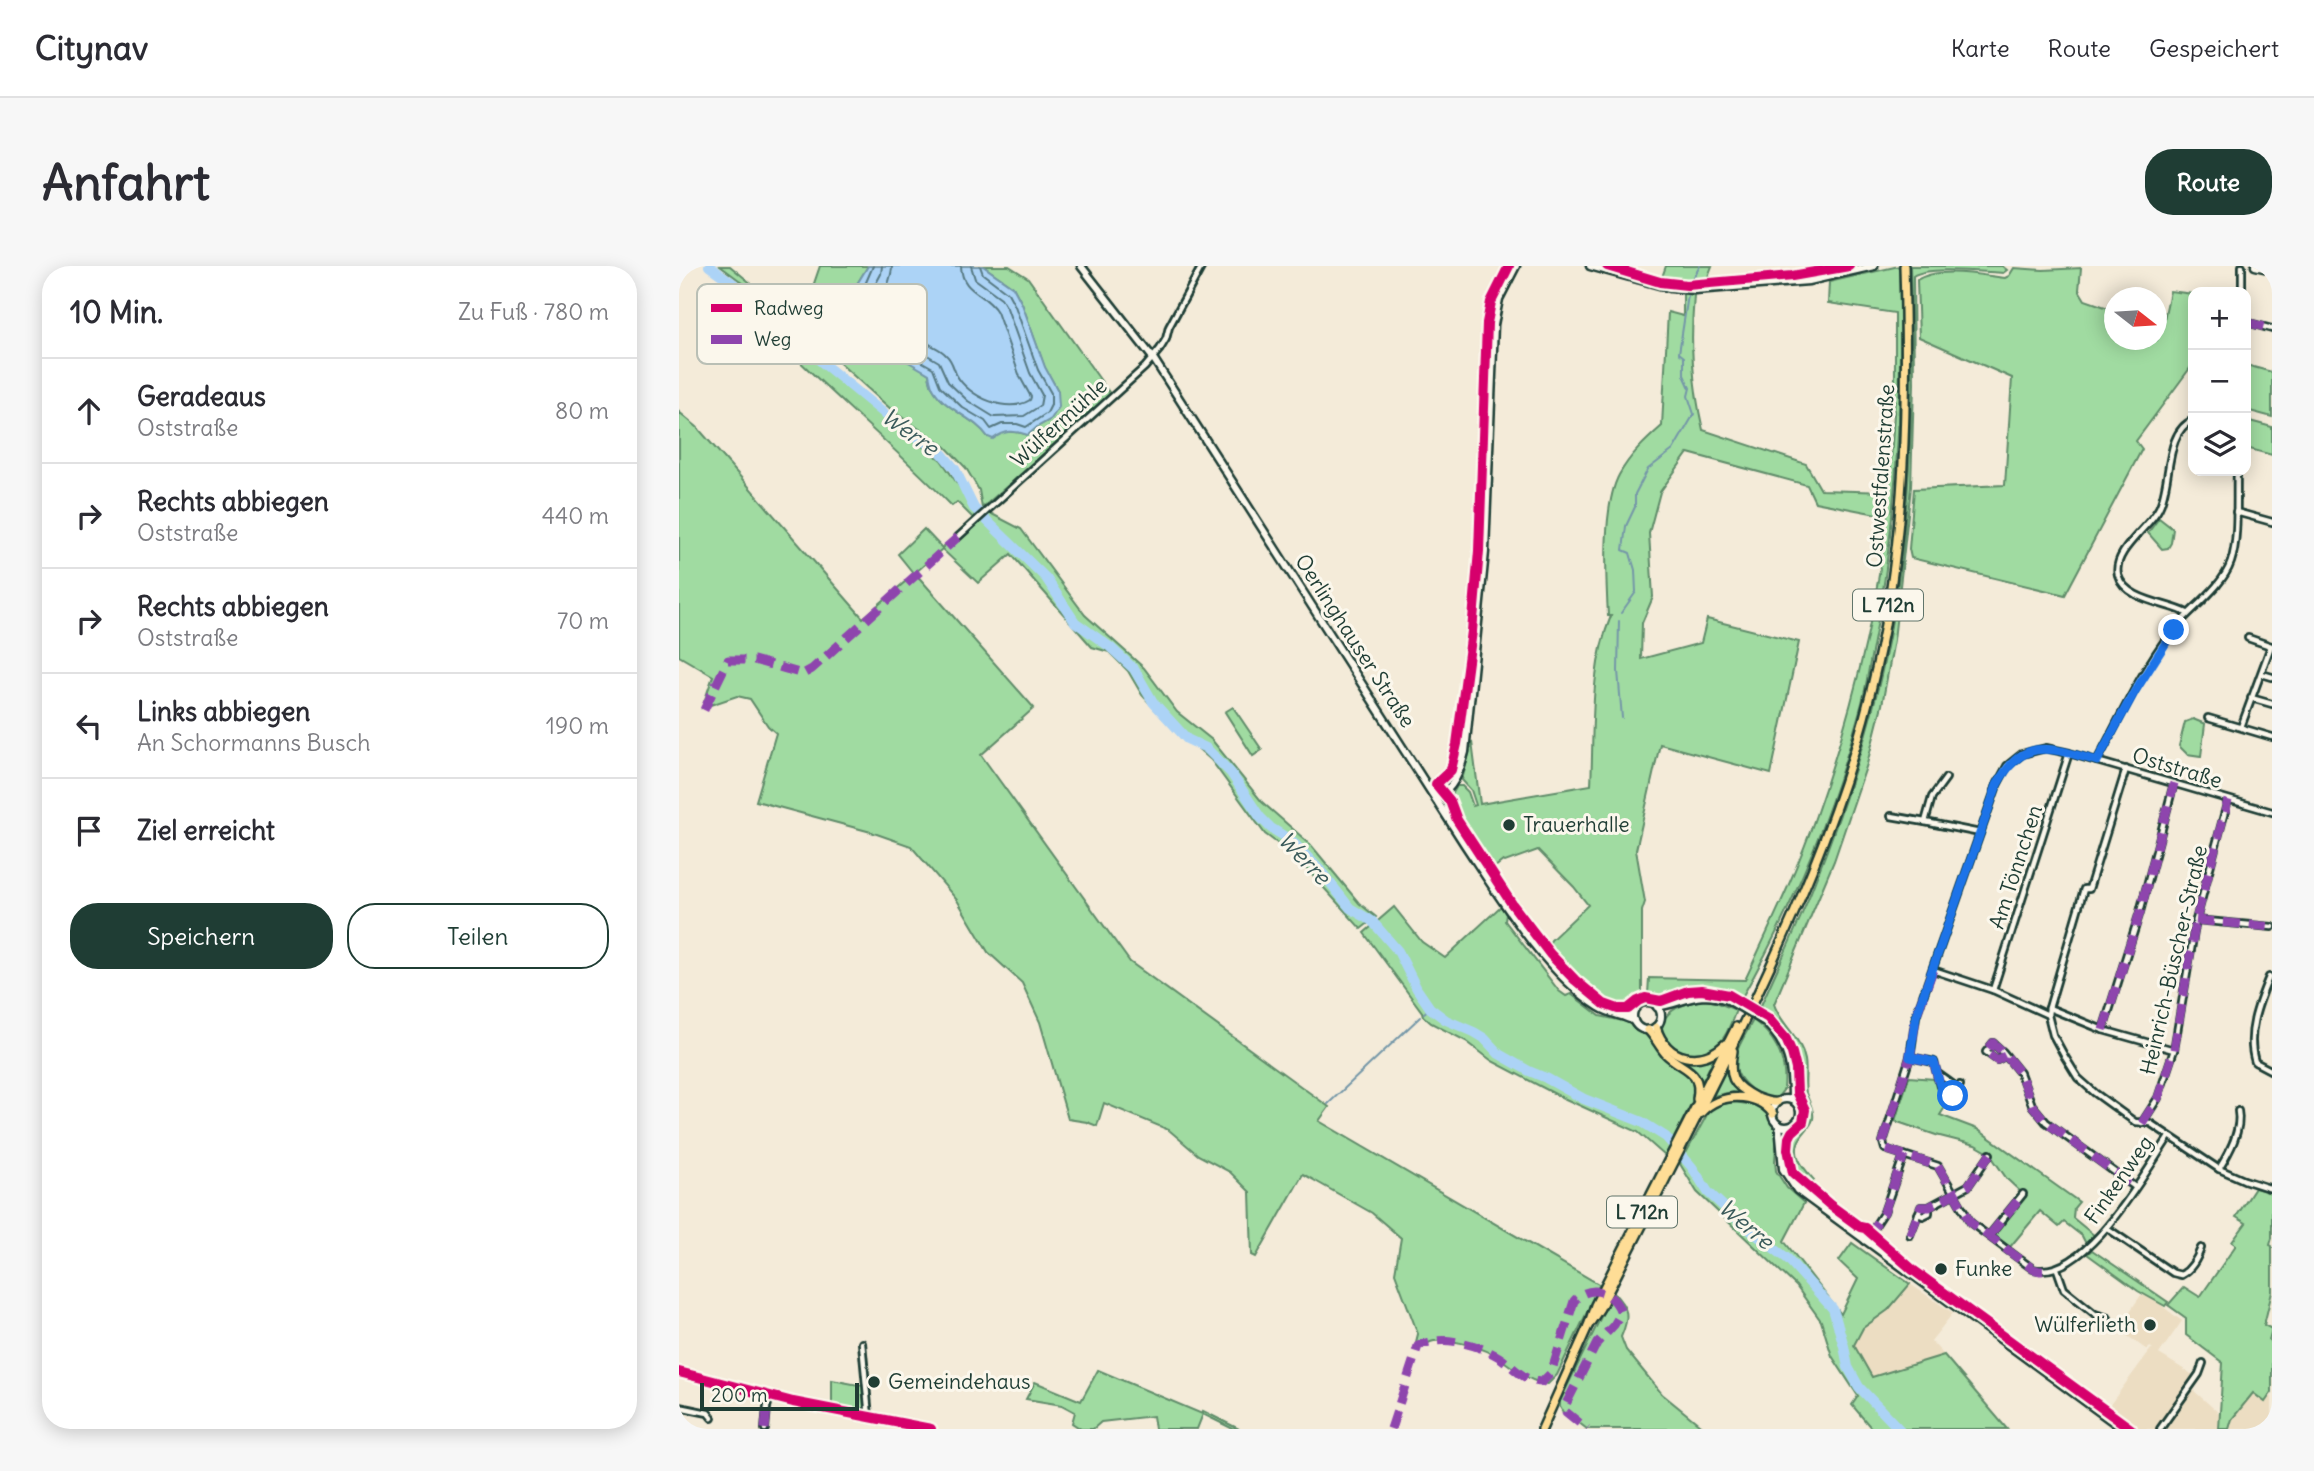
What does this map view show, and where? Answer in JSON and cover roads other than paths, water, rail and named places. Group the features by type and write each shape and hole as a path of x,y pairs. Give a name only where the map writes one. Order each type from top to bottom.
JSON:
{"main road":[{"name":"Oerlinghauser Straße","path":"1081,266 1153,358 1511,913 1539,950 1592,1002 1605,1011 1634,1021"},
{"path":"1436,799 1448,790 1455,780 1465,752 1485,552 1494,325 1499,299 1516,266"},
{"path":"1590,266 1669,288 1695,290 1809,281 1874,266"},
{"path":"2255,266 2272,271"},
{"name":"Ostwestfalenstraße","path":"1542,1429 1597,1306 1789,923 1842,790 1867,706 1884,630 1901,500 1906,366 1904,269"},
{"path":"1619,1015 1634,1010 1645,1002 1657,1007 1699,995 1728,1000 1765,1022 1781,1040 1788,1054 1792,1100"},
{"path":"1634,1010 1634,1021 1638,1027 1652,1029 1661,1014 1673,1003"},
{"path":"1657,1007 1661,1014"},
{"name":"L 712n","path":"1652,1029 1675,1053 1690,1058 1715,1053 1733,1039"},
{"name":"L 712n","path":"1652,1029 1664,1052 1689,1069 1697,1082 1697,1099 1692,1121"},
{"name":"L 712n","path":"1733,1039 1730,1065 1732,1079 1737,1086 1769,1103 1780,1101"},
{"path":"1791,1084 1773,1114 1779,1125 1783,1168 1791,1183 1809,1200 2123,1429"},
{"name":"L 712n","path":"1692,1121 1707,1107 1721,1099 1732,1097 1752,1101 1766,1107 1773,1114"},
{"path":"1779,1125 1789,1127 1796,1124 1800,1117 1798,1105 1792,1100 1780,1101"},
{"path":"1782,1142 1789,1127"},
{"path":"679,1372 770,1397 931,1429"}],"street":[{"path":"1153,358 1166,339 1169,327 1202,266"},
{"path":"2242,266 2242,287"},
{"path":"2251,323 2272,329"},
{"name":"Wülfermühle","path":"958,537 1153,358"},
{"path":"2187,613 2177,607 2147,601 2129,589 2118,575 2118,567 2122,553 2159,509 2164,496 2171,453 2176,439 2188,422"},
{"path":"2097,761 2168,636 2227,572 2233,556 2237,476"},
{"path":"2236,512 2272,522"},
{"path":"2241,727 2271,646 2248,638"},
{"path":"2262,674 2272,677"},
{"path":"2251,698 2272,704"},
{"path":"2208,718 2272,737"},
{"name":"Oststraße","path":"1904,1155 1885,1149 1883,1142 1910,1057 1916,1016 1980,833 2007,766 2022,754 2046,748 2272,812"},
{"name":"Am Tönnchen","path":"1993,990 2069,753"},
{"path":"2126,769 2089,889 2084,889 2049,1008 2053,1035 2078,1078 2114,1108 2135,1122 2150,1123 2219,1168 2272,1189"},
{"path":"1925,822 1932,797 1946,778"},
{"path":"2103,1030 2140,912 2174,783"},
{"name":"Heinrich-Büscher-Straße","path":"2142,1123 2158,1098 2174,1050 2196,920 2228,800"},
{"path":"1891,817 1980,833"},
{"path":"2196,920 2272,927"},
{"path":"1933,970 1993,990 2048,1015"},
{"path":"2269,977 2260,998 2252,1030 2251,1048 2255,1062 2272,1071"},
{"path":"2049,1008 2103,1030 2174,1050"},
{"path":"2005,1056 2021,1073 2032,1105 2046,1122 2135,1187"},
{"path":"1910,1057 1934,1062 1936,1073 1940,1086 1953,1096 1959,1087 1936,1073"},
{"path":"2219,1168 2228,1155 2236,1133 2238,1111"},
{"name":"Finkenweg","path":"2057,1269 2087,1249 2106,1228 2169,1137"},
{"path":"1910,1235 1921,1206 1929,1207 1968,1186 1990,1154"},
{"path":"1865,1241 1884,1212 1904,1155 1938,1166 1971,1223 2033,1269 2057,1269 2064,1289 2095,1314 2108,1318"},
{"path":"1989,1236 2023,1194"},
{"path":"2106,1228 2173,1273 2181,1275 2188,1271 2198,1258 2201,1248"},
{"path":"862,1343 869,1417"},
{"path":"2160,1429 2199,1374 2203,1363"},
{"path":"765,1429 770,1397"},
{"path":"679,1407 708,1413 712,1418"}],"water":[{"path":"868,266 983,266 1013,287 1045,367 1058,391 1059,407 1051,419 1028,435 1010,432 993,439 988,437 939,397 929,374 912,364 927,364 927,284 857,284"}],"waterway":[{"name":"Werre","path":"709,266 734,284"},
{"path":"1692,280 1700,266"},
{"path":"1621,613 1636,592 1635,570 1630,553 1623,550 1626,526 1635,507 1635,494 1648,469 1673,450 1694,414 1688,396 1690,388 1684,375 1684,357 1679,353 1688,295"},
{"name":"Werre","path":"824,364 908,433 939,450 955,469 974,508 1046,578 1075,622 1110,647 1134,669 1153,702 1187,739 1206,748 1231,773 1260,817 1271,828 1292,841 1321,871 1350,908 1372,921 1398,951 1430,1008 1446,1020 1484,1038 1499,1054 1529,1071 1584,1099 1642,1122 1666,1137 1692,1167 1708,1192 1746,1227 1788,1259 1833,1309 1848,1367 1859,1387 1899,1429"},
{"path":"1619,621 1618,671 1622,718"},
{"name":"Werre","path":"1424,1013 1430,1008"},
{"path":"1328,1104 1420,1017"}],"place":[{"name":"Trauerhalle","path":"1509,825"},
{"name":"Funke","path":"1941,1269"},
{"name":"Wülferlieth","path":"2150,1325"},
{"name":"Gemeindehaus","path":"874,1382"}]}
